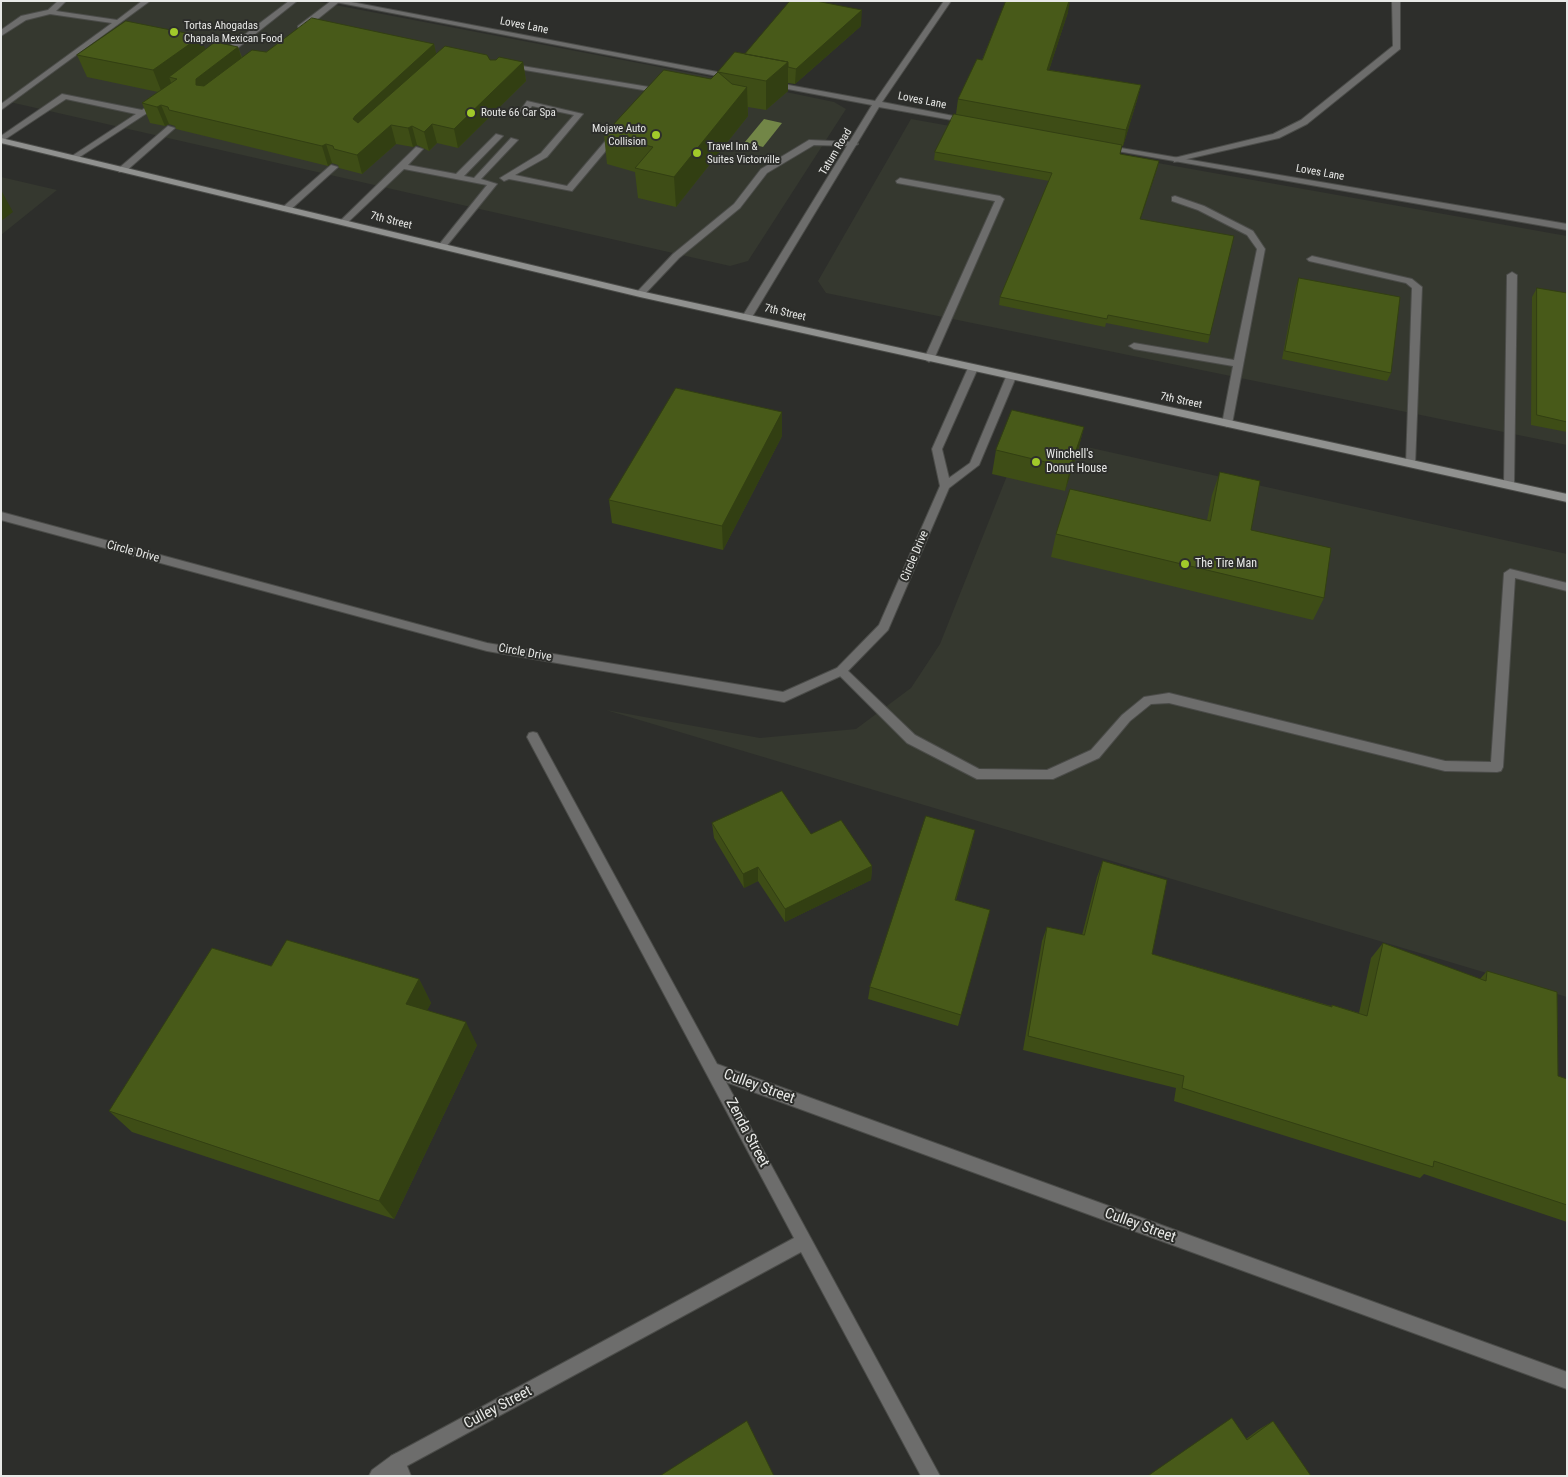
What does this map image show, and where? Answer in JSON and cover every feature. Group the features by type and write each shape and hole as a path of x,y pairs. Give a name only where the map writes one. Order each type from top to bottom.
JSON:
{"main road":[{"name":"7th Street","path":"1,140 640,294 1567,498"}],"street":[{"path":"50,12 63,1"},
{"path":"1,108 147,1"},
{"path":"216,60 294,1"},
{"path":"291,35 334,1"},
{"name":"Loves Lane","path":"334,1 742,79"},
{"path":"939,1 948,2"},
{"path":"1177,160 1276,136 1304,122 1397,47 1396,1"},
{"name":"Tatum Road","path":"747,317 877,104 948,2"},
{"path":"1,34 24,18 50,12 119,22"},
{"path":"306,23 316,26"},
{"path":"500,70 505,65 655,90 648,97"},
{"name":"Loves Lane","path":"761,82 974,122"},
{"path":"1,140 64,96 144,113"},
{"path":"75,158 169,96"},
{"path":"442,246 493,184 544,155 579,114 530,103 524,111"},
{"path":"541,114 549,107"},
{"path":"508,176 569,189 624,126"},
{"path":"122,170 171,128"},
{"path":"458,177 499,136"},
{"path":"474,181 514,140"},
{"path":"640,294 676,256 736,206 764,171 812,142 854,144"},
{"name":"Loves Lane","path":"1100,146 1567,227"},
{"path":"342,222 419,149"},
{"path":"402,166 493,184"},
{"path":"286,209 334,167"},
{"path":"900,181 1000,199 929,359"},
{"path":"1176,199 1201,208 1250,233 1261,249 1227,424"},
{"path":"1312,259 1409,281 1417,287 1411,464"},
{"path":"1509,486 1512,275"},
{"path":"1134,346 1238,364"},
{"path":"973,368 938,449 945,486 974,465 1011,377"},
{"name":"Circle Drive","path":"1,516 487,647 784,697 841,671 884,627 945,486"},
{"path":"841,671 911,739 977,774 1048,775 1095,754 1126,718 1148,700 1169,698 1445,766 1497,767 1510,573 1567,587"},
{"name":"Zenda Street","path":"533,737 628,917 713,1070 931,1476"},
{"name":"Culley Street","path":"713,1070 1567,1381"},
{"name":"Culley Street","path":"378,1476 399,1469 805,1241"}],"shaded area":[{"path":"1,1 314,1 738,82 834,102 846,109 748,261 730,266 1,100"},
{"path":"764,119 782,123 763,147 745,142"},
{"path":"911,119 1567,236 1567,445 826,293 818,281"},
{"path":"1,177 57,190 1,235"},
{"path":"1024,433 1567,554 1567,997 606,710 760,738 856,729 911,688 940,644"}],"building":[{"path":"790,1 816,1 862,10 796,69 788,67 788,62 745,54"},
{"path":"1006,1 1069,1 1047,70 1141,85 1126,130 958,99 977,59 982,60"},
{"path":"312,18 434,44 355,116 353,119 358,123 445,46 487,55 490,60 496,60 499,57 523,62 454,129 432,124 424,132 412,126 408,128 391,125 357,155 334,149 333,146 326,144 322,146 169,110 168,107 161,105 157,107 142,103 177,79 169,77 215,42 238,47 196,79 196,85 204,86 252,50 266,52"},
{"path":"126,21 201,36 153,70 77,55"},
{"path":"735,52 788,62 766,81 718,72"},
{"path":"664,70 711,79 718,72 732,84 747,87 674,177 635,168 653,147 604,135"},
{"path":"954,114 1122,145 1120,154 1159,161 1140,219 1234,236 1210,335 1108,315 1107,319 1000,297 1052,173 935,152"},
{"path":"1299,278 1400,297 1391,373 1285,351"},
{"path":"1537,288 1567,293 1567,422 1537,415"},
{"path":"676,388 782,412 722,526 609,500"},
{"path":"1012,410 1084,427 1070,468 996,450"},
{"path":"1220,472 1260,481 1251,530 1331,548 1324,598 1056,534 1070,489 1210,521"},
{"path":"782,791 811,834 841,820 872,866 785,909 758,867 743,874 712,823"},
{"path":"926,816 975,830 955,900 990,910 961,1015 870,987"},
{"path":"1103,861 1167,880 1152,954 1332,1007 1332,1005 1367,1016 1383,943 1486,981 1487,971 1557,992 1558,1076 1567,1079 1567,1205 1434,1161 1433,1167 1182,1088 1184,1076 1028,1036 1047,927 1084,935"},
{"path":"287,940 419,979 406,1004 466,1022 379,1201 109,1111 212,948 271,966"},
{"path":"1232,1418 1247,1440 1273,1421 1311,1476 1148,1476"},
{"path":"747,1421 774,1476 660,1476"}],"place":[{"name":"Tortas Ahogadas Chapala Mexican Food","path":"174,32"},
{"name":"Route 66 Car Spa","path":"471,113"},
{"name":"Mojave Auto Collision","path":"656,135"},
{"name":"Travel Inn & Suites Victorville","path":"697,153"},
{"name":"Winchell's Donut House","path":"1036,462"},
{"name":"The Tire Man","path":"1185,564"}]}
